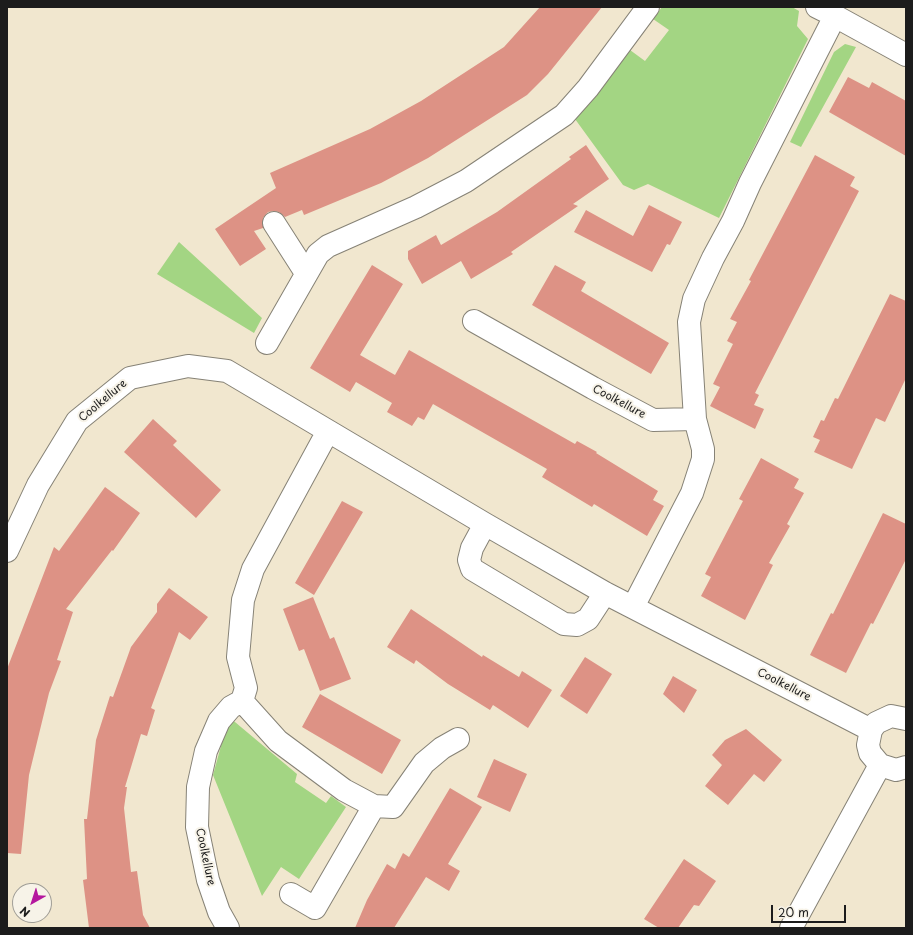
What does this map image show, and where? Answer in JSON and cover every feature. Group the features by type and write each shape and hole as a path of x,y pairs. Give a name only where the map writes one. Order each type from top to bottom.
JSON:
{"street":[{"path":"267,342 306,273 322,250 410,210 466,181 564,115 588,88 648,7"},
{"path":"633,607 692,493 703,459 703,449 695,419 689,322 694,299 750,184 826,11 906,54"},
{"path":"274,223 306,273"},
{"name":"Coolkellure","path":"474,321 592,388 653,420 695,419"},
{"name":"Coolkellure","path":"7,551 38,485 77,421 130,378 188,366 227,371 485,524 605,593 872,730"},
{"path":"328,431 253,569 243,600 238,657 246,688 242,701 278,741 344,790 374,806 393,807 424,763 442,748 458,739"},
{"path":"485,524 472,548 469,560 472,569 564,624 577,625 588,619 605,593"},
{"name":"Coolkellure","path":"228,928 219,912 208,880 198,827 198,787 206,751 219,721 231,707 242,701"},
{"path":"906,718 891,716 883,719 872,730 868,745 870,753 880,766 896,770 906,767"},
{"path":"791,928 880,766"},
{"path":"291,894 315,908 374,806"}],"green space":[{"path":"662,7 792,7 799,11 797,26 808,39 719,218 648,184 634,190 623,185 575,119 630,50 645,61 669,30 653,19"},
{"path":"845,44 856,47 801,147 790,142 834,52"},
{"path":"179,242 262,318 254,333 157,274"},
{"path":"229,717 297,774 295,782 326,803 331,796 346,807 299,879 281,867 262,896 213,775"}],"building":[{"path":"540,7 602,7 548,74 527,95 428,158 381,183 304,215 302,210 285,217 279,212 268,212 263,218 263,228 254,231 266,249 240,266 215,229 276,188 270,173 370,129 421,101 504,47"},
{"path":"848,77 869,88 872,82 906,101 906,156 829,112"},
{"path":"586,145 609,179 573,204 578,206 511,252 513,254 471,279 461,261 422,284 408,259 408,251 436,235 441,245 497,212 571,159 569,157"},
{"path":"815,155 855,177 850,186 859,191 755,393 759,395 754,405 764,409 755,429 710,406 720,387 713,384 733,344 727,341 737,322 730,319"},
{"path":"649,205 682,222 670,245 667,244 652,272 574,232 586,210 633,236"},
{"path":"372,265 403,284 360,355 395,375 409,350 575,444 577,441 597,452 596,453 658,491 653,500 664,506 647,536 594,504 592,507 542,477 547,469 433,404 424,420 418,417 412,426 387,412 392,403 356,382 350,392 310,368"},
{"path":"555,265 586,282 581,291 669,343 651,374 532,305"},
{"path":"890,294 906,301 906,378 885,422 876,418 852,469 814,452 820,440 813,437 821,420 824,421 835,398 838,399"},
{"path":"153,419 177,441 173,445 221,490 196,518 124,452"},
{"path":"761,458 799,479 794,488 804,493 787,524 790,526 769,563 773,565 745,620 701,596 711,577 705,574 743,501 739,499"},
{"path":"105,487 140,513 113,551 112,550 66,609 73,612 57,660 61,661 49,693 29,775 21,854 7,853 7,669 54,547 59,551"},
{"path":"342,501 363,512 314,595 295,583"},
{"path":"883,513 906,524 906,559 846,673 810,655 831,613 833,614"},
{"path":"169,588 208,617 190,640 179,632 151,708 155,710 147,736 141,734 125,787 127,787 124,808 131,872 137,871 143,915 150,928 89,928 83,880 87,879 84,819 87,819 96,740 110,696 113,697 131,647 157,612 157,604"},
{"path":"313,597 330,639 334,637 351,679 320,691 304,649 299,651 283,609"},
{"path":"411,609 482,657 483,655 519,677 522,671 552,690 528,728 493,705 490,710 448,684 416,660 414,664 387,647"},
{"path":"585,657 612,674 587,714 560,696"},
{"path":"673,676 697,690 684,713 663,694"},
{"path":"320,694 401,740 382,774 302,727"},
{"path":"746,729 782,760 764,782 754,774 728,805 705,786 722,765 712,755 725,740"},
{"path":"494,759 527,774 510,812 477,797"},
{"path":"450,788 482,807 448,864 460,871 449,891 426,877 394,928 355,928 367,900 387,864 395,869 403,853 409,857"},
{"path":"684,859 716,881 699,906 694,905 678,928 659,928 644,919"}]}
